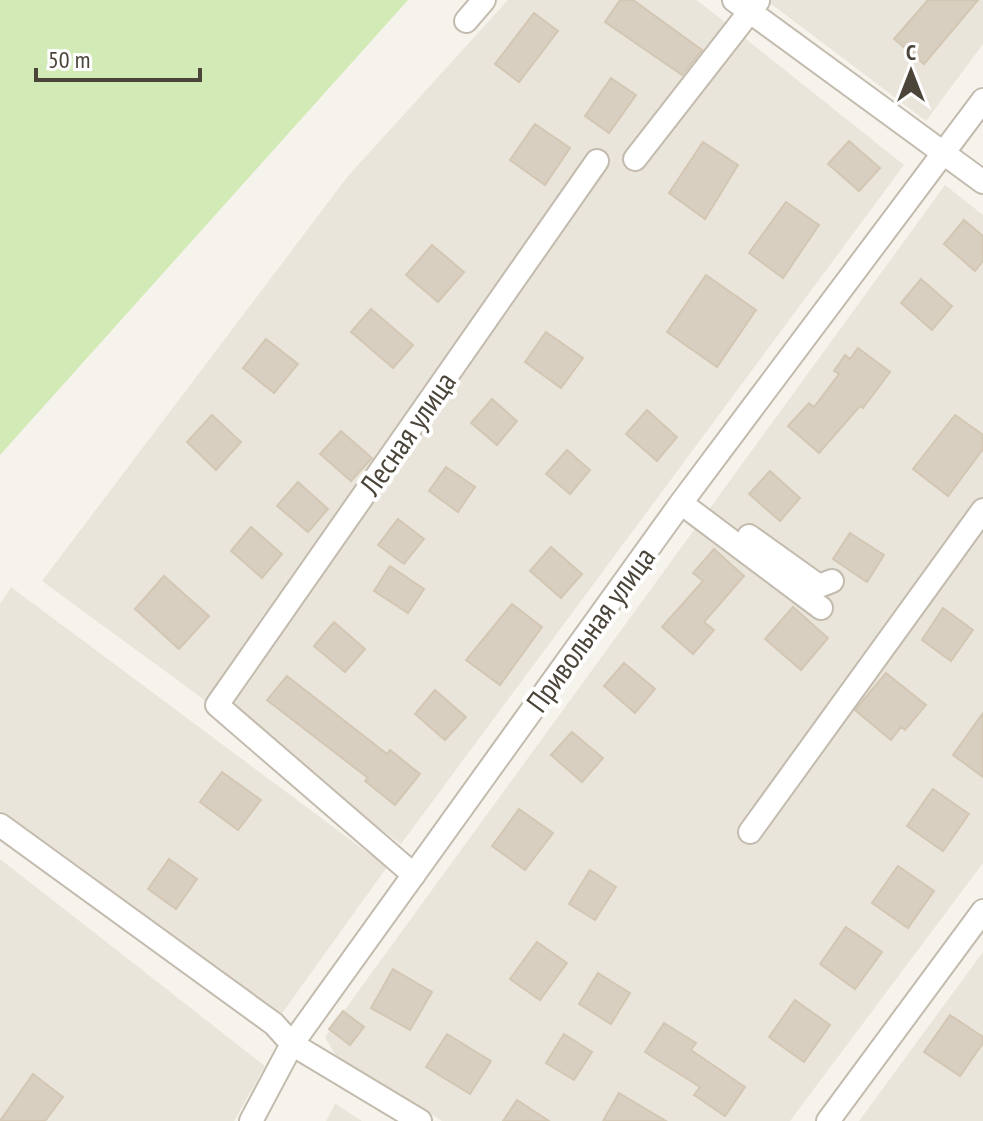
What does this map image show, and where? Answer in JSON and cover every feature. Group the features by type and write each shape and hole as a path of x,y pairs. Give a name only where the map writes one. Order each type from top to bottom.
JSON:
{"street":[{"path":"466,21 484,0"},
{"path":"635,159 748,4 983,182"},
{"name":"Привольная улица","path":"251,1121 292,1044 684,498 983,100"},
{"name":"Лесная улица","path":"414,875 217,705 597,161"},
{"path":"684,498 819,586 832,581"},
{"path":"684,498 821,608"},
{"path":"750,832 983,510"},
{"path":"0,825 274,1024 292,1044 420,1121"},
{"path":"829,1121 983,911"}],"shaded area":[{"path":"508,0 697,0 904,165 401,844 42,581 348,176"},
{"path":"766,0 983,0 983,44 926,121"},
{"path":"945,185 983,215 983,863 790,1121 442,1121 336,1056 325,1037"},
{"path":"11,587 387,867 278,1019 0,811 0,604"},
{"path":"0,859 265,1066 234,1121 0,1121"},
{"path":"983,952 983,1121 859,1121"},
{"path":"336,1104 362,1121 326,1121"}],"green space":[{"path":"0,0 408,0 0,455"}],"building":[{"path":"620,0 633,0 702,50 682,75 605,22"},
{"path":"928,0 978,0 924,64 894,39"},
{"path":"534,13 558,31 519,82 495,64"},
{"path":"611,78 636,95 609,133 585,116"},
{"path":"535,124 570,148 545,185 510,160"},
{"path":"849,141 880,168 859,191 828,164"},
{"path":"703,142 738,165 705,219 669,193"},
{"path":"786,202 819,225 783,278 749,253"},
{"path":"964,220 983,236 983,261 975,271 944,244"},
{"path":"432,245 464,272 438,302 406,275"},
{"path":"706,275 756,310 717,367 667,332"},
{"path":"921,279 952,306 932,330 901,303"},
{"path":"371,309 413,345 393,368 351,332"},
{"path":"546,332 583,358 561,388 525,362"},
{"path":"266,339 298,364 274,393 243,368"},
{"path":"858,348 890,372 863,408 860,406 819,453 788,426 809,403 814,407 839,374 834,371 845,355 850,359"},
{"path":"492,399 517,421 497,445 471,423"},
{"path":"647,410 677,437 657,461 626,434"},
{"path":"212,415 241,442 216,470 187,442"},
{"path":"955,415 983,435 983,449 948,496 913,469"},
{"path":"341,431 372,458 351,481 320,454"},
{"path":"567,450 590,470 570,494 546,474"},
{"path":"446,467 475,487 458,512 429,491"},
{"path":"770,471 800,498 780,521 749,494"},
{"path":"298,482 328,509 308,532 277,506"},
{"path":"398,519 424,539 404,564 378,545"},
{"path":"251,527 282,554 262,578 231,551"},
{"path":"850,533 884,555 867,582 833,559"},
{"path":"551,547 582,574 561,598 530,571"},
{"path":"714,549 744,576 704,622 714,630 693,654 662,627 703,581 693,573"},
{"path":"390,566 424,589 408,613 374,591"},
{"path":"164,576 209,616 179,649 135,609"},
{"path":"512,604 542,627 500,685 466,660"},
{"path":"793,607 828,638 801,670 765,639"},
{"path":"943,608 973,630 951,661 922,640"},
{"path":"334,622 365,649 345,672 314,646"},
{"path":"624,663 655,689 635,713 604,686"},
{"path":"886,673 926,705 905,730 901,727 891,740 855,710"},
{"path":"287,676 387,754 390,750 420,774 395,805 365,781 368,778 267,700"},
{"path":"435,690 466,717 445,740 415,714"},
{"path":"983,713 983,777 953,755"},
{"path":"572,732 603,758 582,782 551,755"},
{"path":"222,772 261,800 238,830 200,802"},
{"path":"933,789 969,814 943,851 907,826"},
{"path":"519,809 553,833 525,870 492,846"},
{"path":"169,859 197,879 176,909 148,889"},
{"path":"898,866 934,891 908,928 872,903"},
{"path":"590,870 616,887 595,920 569,904"},
{"path":"846,927 882,952 855,989 820,964"},
{"path":"537,942 567,963 540,1000 510,979"},
{"path":"393,969 432,992 410,1030 371,1008"},
{"path":"598,973 630,993 611,1024 579,1004"},
{"path":"795,1000 830,1025 804,1062 769,1037"},
{"path":"343,1011 364,1027 350,1045 329,1029"},
{"path":"950,1015 983,1037 983,1043 960,1076 924,1052"},
{"path":"664,1023 696,1043 691,1050 745,1087 725,1116 694,1095 700,1087 645,1052"},
{"path":"447,1034 491,1061 470,1094 426,1067"},
{"path":"564,1034 592,1052 574,1080 546,1063"},
{"path":"33,1074 63,1097 45,1121 0,1121"},
{"path":"619,1093 666,1121 603,1121"},
{"path":"517,1100 549,1121 503,1121"}]}
